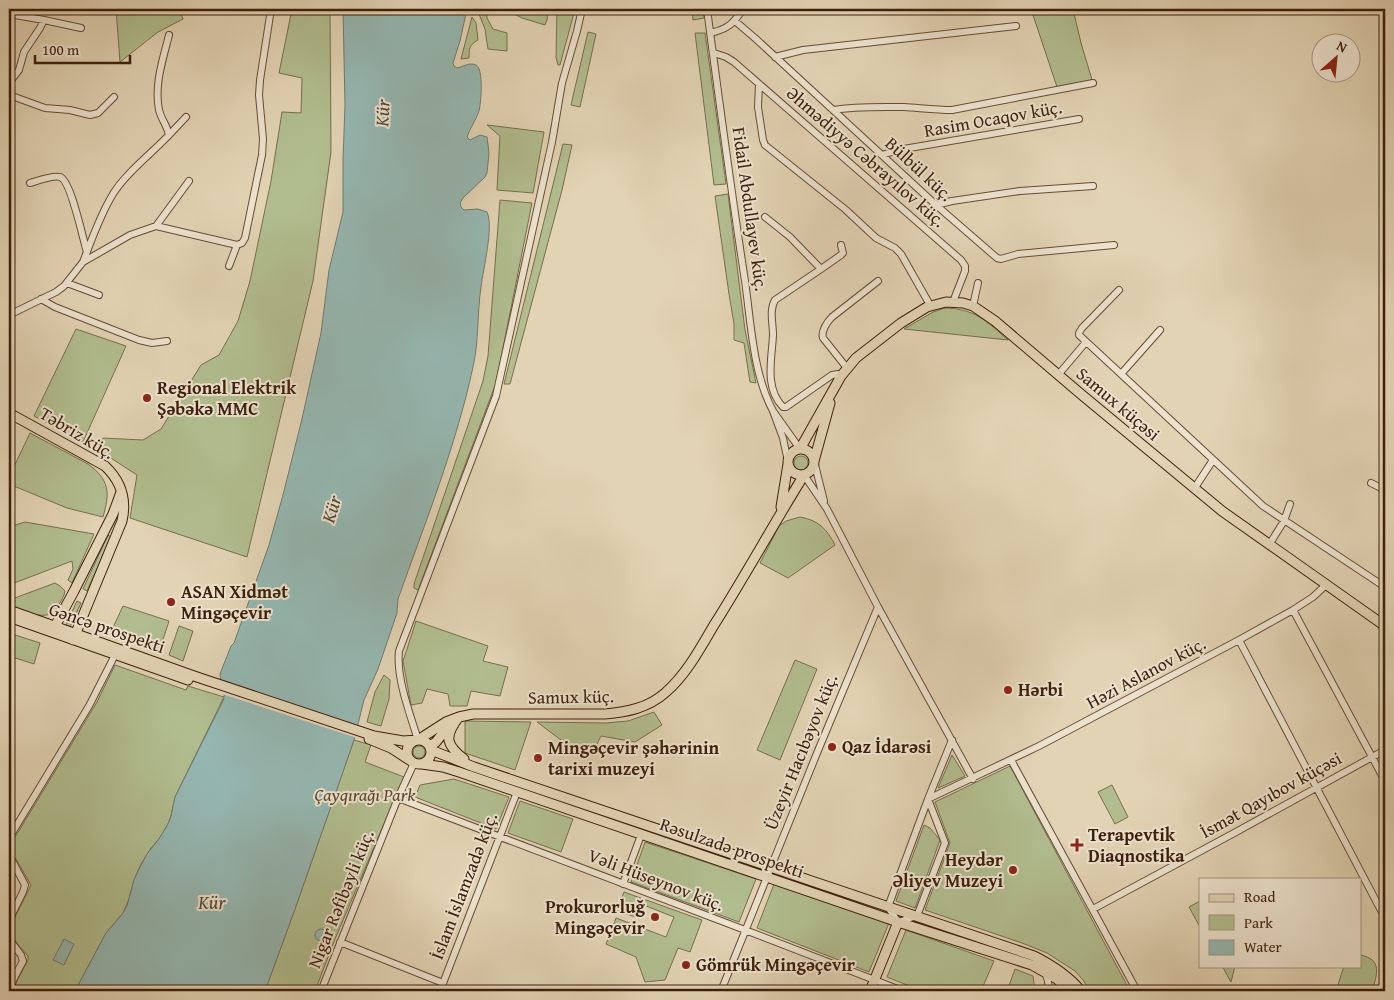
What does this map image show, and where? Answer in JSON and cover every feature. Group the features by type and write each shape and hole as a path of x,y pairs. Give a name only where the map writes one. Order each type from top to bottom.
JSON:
{"main road":[{"name":"Samux küçəsi","path":"834,391 844,372 856,358 901,323 930,305 953,302 973,306 995,321 1222,512 1385,626"},
{"path":"779,515 790,455 800,449 834,391"},
{"path":"788,462 788,466 793,473 800,476 810,472 834,391"},
{"name":"Təbriz küç.","path":"9,413 105,466 115,476 122,489"},
{"path":"800,449 811,454 814,461"},
{"name":"Samux küç.","path":"418,740 437,727 459,717 473,714 605,714 630,711 653,702 674,684 694,658 804,475"},
{"path":"53,630 113,514 122,489"},
{"path":"74,637 122,521 124,502 122,489"},
{"name":"Gəncə prospekti","path":"9,610 53,630"},
{"name":"Gəncə prospekti","path":"9,617 53,630 193,678"},
{"name":"Gəncə prospekti","path":"74,637 115,655 193,678"},
{"path":"193,678 373,738 416,763 428,760 432,754 431,748 425,741 373,738"},
{"path":"431,748 449,724 459,717"},
{"path":"459,717 450,731 449,744 474,767"},
{"path":"416,763 407,754 408,746 418,740"},
{"name":"Rəsulzadə prospekti","path":"431,748 474,767 917,916 1033,960"},
{"name":"Rəsulzadə prospekti","path":"416,763 451,769 898,922 1033,960"},
{"path":"870,991 898,922"},
{"path":"1033,960 1069,991"},
{"path":"1033,960 1050,964 1070,979 1081,991"}],"street":[{"path":"83,262 130,235 156,226 237,244 242,243 245,238 262,155 260,80 272,9"},
{"path":"418,740 406,702 400,674 399,651 496,396 552,142 562,83 582,9"},
{"name":"Fidail Abdullayev küç.","path":"707,9 733,204 758,368 773,411"},
{"path":"710,33 724,30 735,21 743,9"},
{"path":"9,14 81,28"},
{"path":"9,83 19,70 24,52 44,20"},
{"name":"Bülbül küç.","path":"735,21 994,256 998,258 1018,254 1114,245"},
{"path":"775,56 803,50 1016,26"},
{"path":"169,35 158,87 159,109 167,126 169,136"},
{"name":"Əhmədiyyə Cəbrayılov küç.","path":"714,53 734,62 961,260 965,271 953,302"},
{"path":"833,110 855,108 952,110 1093,83"},
{"path":"759,84 758,107 765,145 846,210 876,238 895,248 901,254 930,305"},
{"path":"9,95 46,108 70,110 90,115 98,113 114,97"},
{"path":"9,315 56,292 67,282 83,262 104,209 114,193 122,182 186,117"},
{"name":"Rasim Ocaqov küç.","path":"882,155 898,150 1079,119"},
{"path":"30,183 58,176 63,178 70,189 87,252"},
{"path":"156,226 189,181"},
{"path":"936,205 1020,191 1093,186"},
{"path":"765,217 790,236 821,269"},
{"path":"229,266 237,244"},
{"path":"841,245 843,250 841,255 775,300 772,305 771,377 775,392 784,407 832,375 844,372 822,334 832,317 878,282"},
{"path":"67,282 99,295"},
{"path":"973,306 978,283"},
{"path":"1119,290 1079,332 1079,335 1263,506 1385,587"},
{"path":"41,299 55,308 139,340 152,343 166,341"},
{"path":"1121,374 1160,330"},
{"path":"1058,374 1086,342"},
{"path":"773,411 800,449"},
{"path":"773,411 788,462"},
{"path":"1194,489 1213,460"},
{"path":"814,461 827,509"},
{"path":"804,475 827,509 878,608 972,779"},
{"path":"1371,482 1385,492"},
{"path":"1269,545 1284,521 1290,504"},
{"name":"Həzi Aslanov küç.","path":"928,799 1011,760 1239,640 1293,610 1317,594 1327,584"},
{"name":"Üzeyir Hacıbəyov küç.","path":"721,991 841,694 878,608"},
{"path":"1293,610 1385,781"},
{"path":"1239,640 1385,918"},
{"path":"9,838 89,706 115,655"},
{"path":"928,799 945,843 917,916 898,922 888,907 928,799 952,740"},
{"name":"İsmət Qayıbov küçəsi","path":"1093,909 1385,750"},
{"path":"1011,760 1137,991"},
{"name":"Nigar Rəfibəyli küç.","path":"321,991 398,798 416,763"},
{"name":"İslam İslamzadə küç.","path":"440,991 517,792"},
{"name":"Vəli Hüseynov küç.","path":"398,798 903,991"},
{"path":"623,884 641,834"},
{"path":"9,855 25,885 24,892 9,920"},
{"path":"9,939 21,955 23,961 10,991"},
{"path":"340,942 443,983"},
{"path":"1045,972 1049,991"}],"green space":[{"path":"116,9 179,9 183,19 158,32 120,62"},
{"path":"294,9 330,9 331,152 313,281 247,557 130,518 137,475 97,449 103,438 143,440 161,429 201,365 219,355 238,321 250,281 271,181 282,112 301,113 302,78 279,73 291,14"},
{"path":"477,9 486,9 487,18 493,29 507,33 507,51 488,49 485,29"},
{"path":"506,9 548,9 547,20 545,25 522,18"},
{"path":"557,9 575,9 560,65 558,65 556,57"},
{"path":"692,9 703,9 704,18 693,20"},
{"path":"1031,9 1073,9 1093,83 1057,87"},
{"path":"472,17 476,23 478,40 470,48 469,58 461,59"},
{"path":"588,32 596,34 580,107 571,105"},
{"path":"695,33 705,33 726,184 714,185"},
{"path":"487,125 544,132 533,193 497,190 500,136"},
{"path":"563,144 572,145 562,190 510,384 504,384"},
{"path":"728,194 745,330 756,383 750,382 744,343 734,340 734,324 715,196"},
{"path":"500,200 532,203 496,383 418,590 414,588 414,584 483,381 488,356"},
{"path":"945,308 965,311 980,317 1008,340 904,329 933,312"},
{"path":"76,329 126,346 83,442 34,416"},
{"path":"30,433 88,464 101,476 107,494 103,517 67,508 9,484 9,477"},
{"path":"798,456 804,456 808,463 804,470 798,470 794,466 794,460"},
{"path":"800,517 812,520 821,526 829,534 835,545 788,578 760,563 779,526 786,521"},
{"path":"25,522 94,534 72,583 68,580 73,569 72,561 9,585 9,527"},
{"path":"108,535 111,537 87,591 83,589"},
{"path":"55,583 65,591 54,612 48,615 28,613 9,605 9,594 12,599"},
{"path":"77,601 81,603 70,627 66,625"},
{"path":"123,606 169,621 159,652 110,634"},
{"path":"416,621 488,646 483,661 508,667 500,696 471,691 467,706 450,706 448,694 427,689 422,703 411,705 403,661"},
{"path":"179,626 193,631 183,661 169,655"},
{"path":"9,633 40,643 34,664 9,656"},
{"path":"795,660 817,669 780,760 757,750"},
{"path":"115,665 186,690 188,686 224,697 175,797 168,824 141,864 123,913 106,933 75,991 13,991 28,960 28,956 14,940 10,927 31,885 9,847 97,702"},
{"path":"384,675 390,680 389,699 381,726 367,722 375,692"},
{"path":"654,712 662,725 635,742 601,736 596,746 569,746 537,722 606,723 628,721"},
{"path":"465,721 531,722 515,770 465,753"},
{"name":"Çayqırağı Park","path":"354,740 371,745 365,762 404,777 335,939 315,991 265,991 295,909"},
{"path":"417,746 421,746 425,752 421,758 417,758 413,754 413,750"},
{"path":"952,755 965,776 938,788"},
{"path":"1010,766 1130,991 1090,991 1075,971 1047,953 925,910 950,843 935,802"},
{"path":"454,779 509,797 496,829 415,797 420,785"},
{"path":"1112,785 1128,817 1115,824 1098,792"},
{"path":"520,801 573,819 561,852 508,833"},
{"path":"924,825 930,828 940,840 915,908 896,901"},
{"path":"645,842 756,879 739,922 631,882"},
{"path":"774,884 889,923 869,972 757,928"},
{"path":"624,892 702,920 690,952 678,948 665,980 645,982 636,957 606,944 616,918 666,937 674,917 641,904 636,917 617,911"},
{"path":"1199,902 1199,925 1189,907"},
{"path":"906,930 994,961 981,991 922,991 887,977"},
{"path":"1362,956 1372,960 1375,964 1376,974 1372,991 1336,991 1343,968 1362,968"},
{"path":"1223,968 1234,968 1231,982"},
{"path":"1015,969 1033,976 1035,991 1007,991"}],"water":[{"name":"Kür","path":"343,9 467,9 453,63 457,68 471,64 479,68 481,86 480,107 467,137 470,140 480,135 487,137 489,153 485,177 460,203 464,210 478,209 487,212 489,228 480,297 475,357 466,397 439,484 398,599 397,613 378,669 364,700 354,740 265,991 75,991 106,933 127,906 138,871 147,854 168,824 175,797 223,701 224,694 220,674 234,643 269,545 283,495 321,333 329,270 343,212 345,105"},
{"path":"321,929 327,935 321,941 315,935"},
{"path":"64,939 74,944 64,965 53,960"}],"pier":[{"path":"218,680 360,726 357,738 222,694"}],"place":[{"name":"Regional Elektrik Şəbəkə MMC","path":"147,398"},
{"name":"ASAN Xidmət Mingəçevir","path":"171,602"},
{"name":"Hərbi","path":"1008,690"},
{"name":"Qaz İdarəsi","path":"832,747"},
{"name":"Mingəçevir şəhərinin tarixi muzeyi","path":"538,758"},
{"name":"Terapevtik Diaqnostika","path":"1077,845"},
{"name":"Heydər Əliyev Muzeyi","path":"1013,870"},
{"name":"Prokurorluğ Mingəçevir","path":"655,917"},
{"name":"Gömrük Mingəçevir","path":"686,965"}]}
